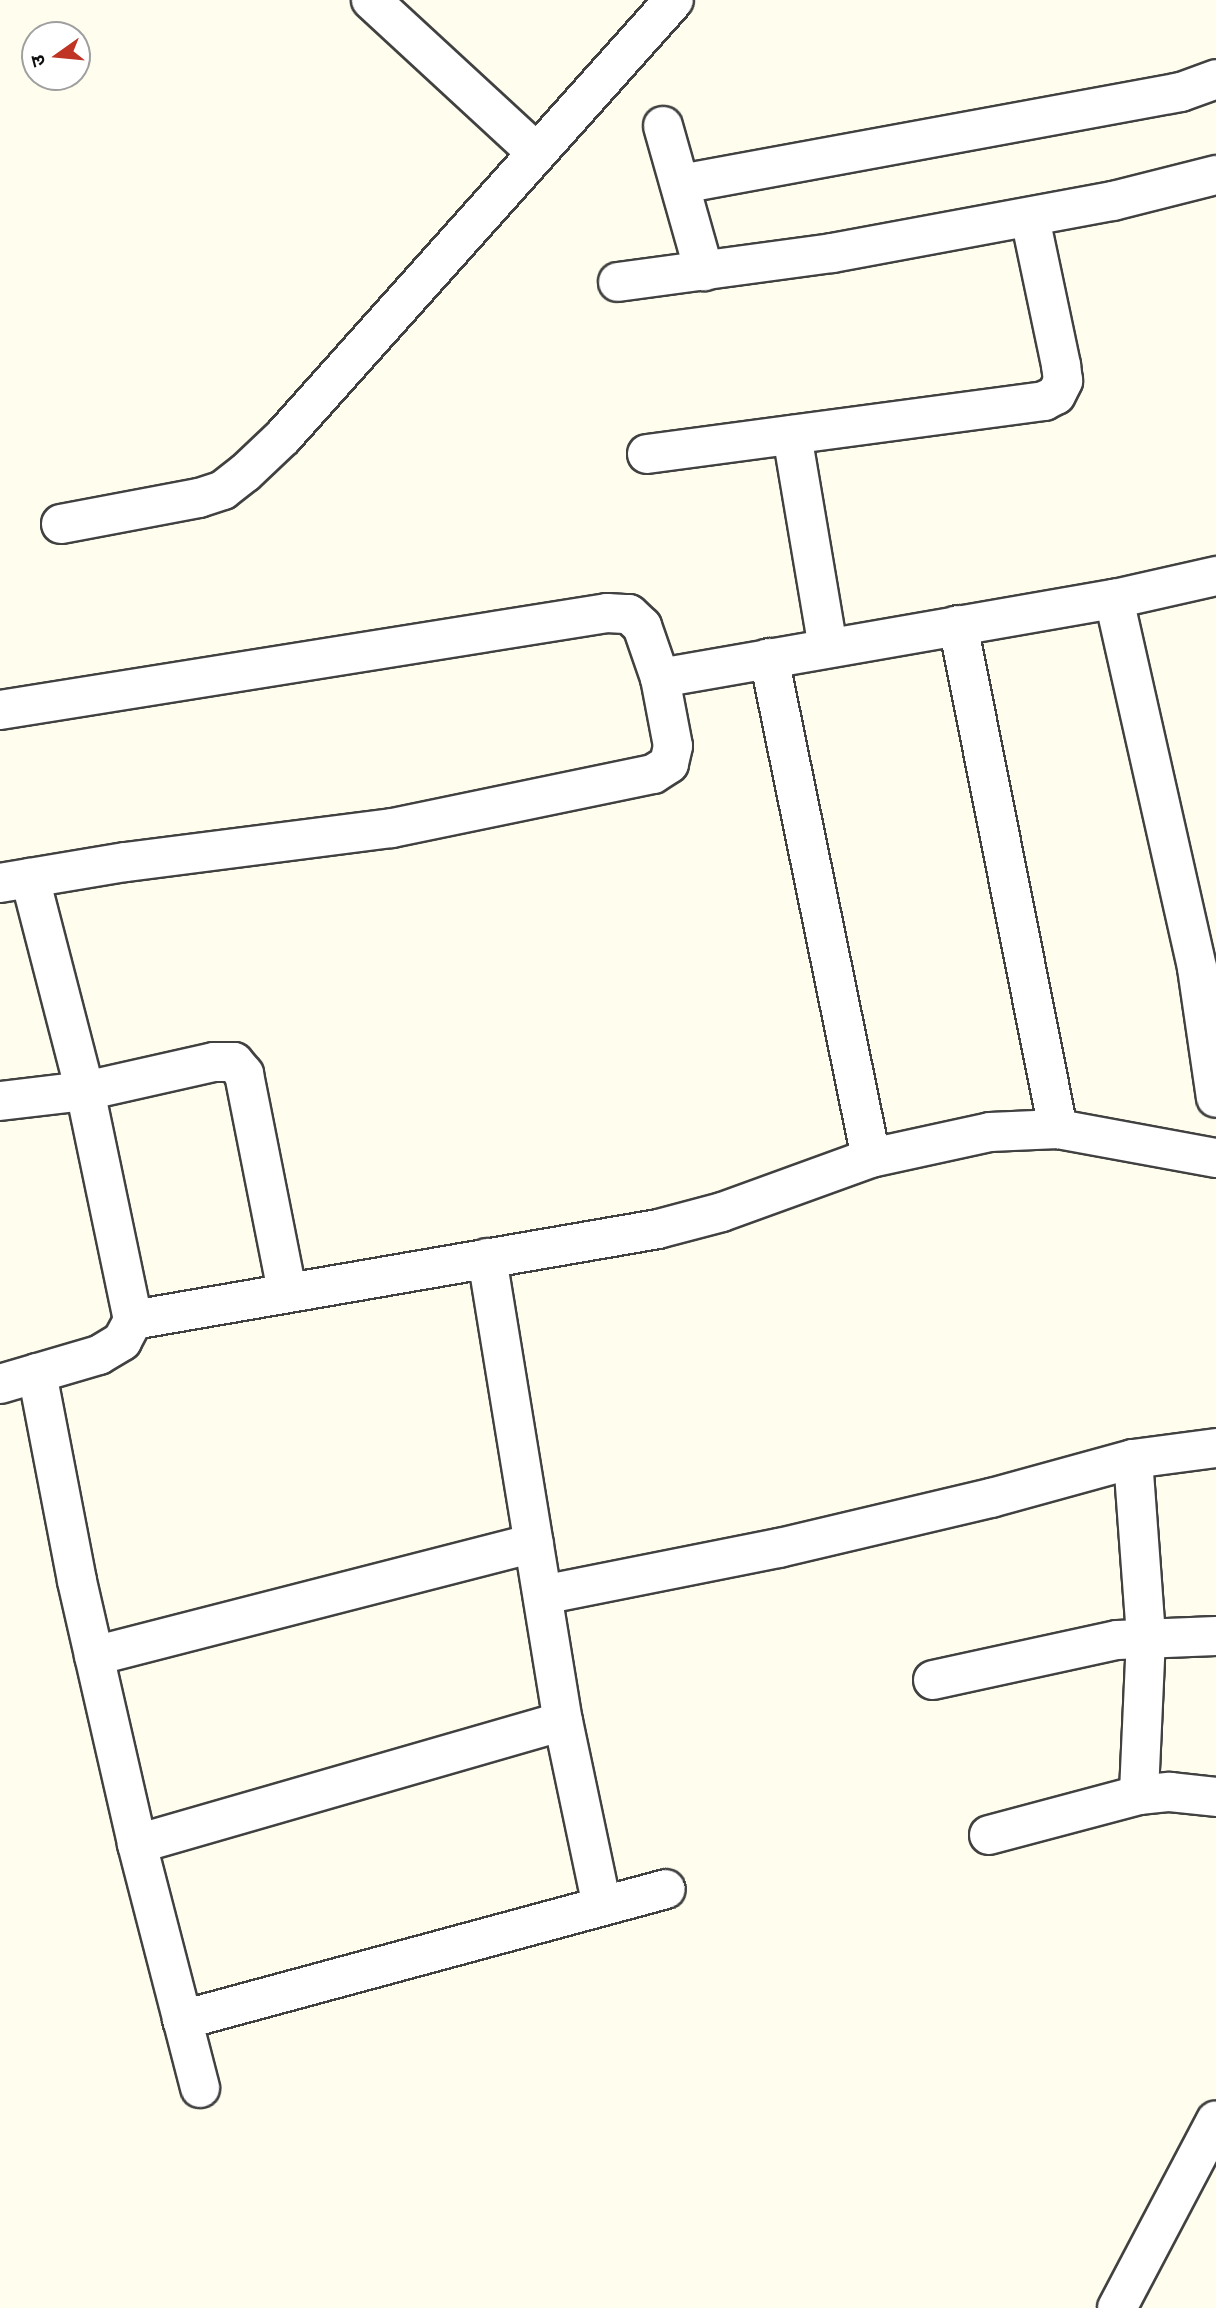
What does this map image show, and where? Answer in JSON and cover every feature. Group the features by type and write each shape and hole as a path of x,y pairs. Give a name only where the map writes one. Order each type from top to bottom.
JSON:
{"street":[{"path":"371,0 536,152"},
{"path":"61,524 199,498 223,490 245,473 282,437 674,0"},
{"path":"681,184 1181,92 1216,79"},
{"path":"663,126 704,271"},
{"path":"618,282 832,254 1113,201 1216,175"},
{"path":"647,454 1044,401 1056,395 1063,381 1061,365 1030,218"},
{"path":"792,435 828,648"},
{"path":"660,678 1114,599 1216,576"},
{"path":"1114,599 1197,968 1216,1098"},
{"path":"0,710 607,613 629,614 642,626 660,678 673,746 669,764 653,774 392,828 15,880 85,1091 133,1320 122,1341 99,1355 0,1384"},
{"path":"958,625 1058,1129"},
{"path":"769,658 871,1158"},
{"path":"0,1101 85,1091 214,1062 234,1062 244,1074 287,1292"},
{"path":"133,1320 658,1229 722,1212 871,1158 990,1132 1058,1129 1216,1158"},
{"path":"487,1258 563,1721 602,1906"},
{"path":"37,1373 94,1656 137,1843 200,2088"},
{"path":"543,1595 779,1548 991,1498 1133,1459 1216,1448"},
{"path":"1133,1459 1146,1638 1139,1795"},
{"path":"94,1656 534,1543"},
{"path":"933,1680 1073,1647 1146,1638 1216,1636"},
{"path":"137,1843 563,1721"},
{"path":"989,1836 1139,1795 1170,1792 1216,1797"},
{"path":"182,2020 666,1889"},
{"path":"1117,2308 1216,2120"}]}
